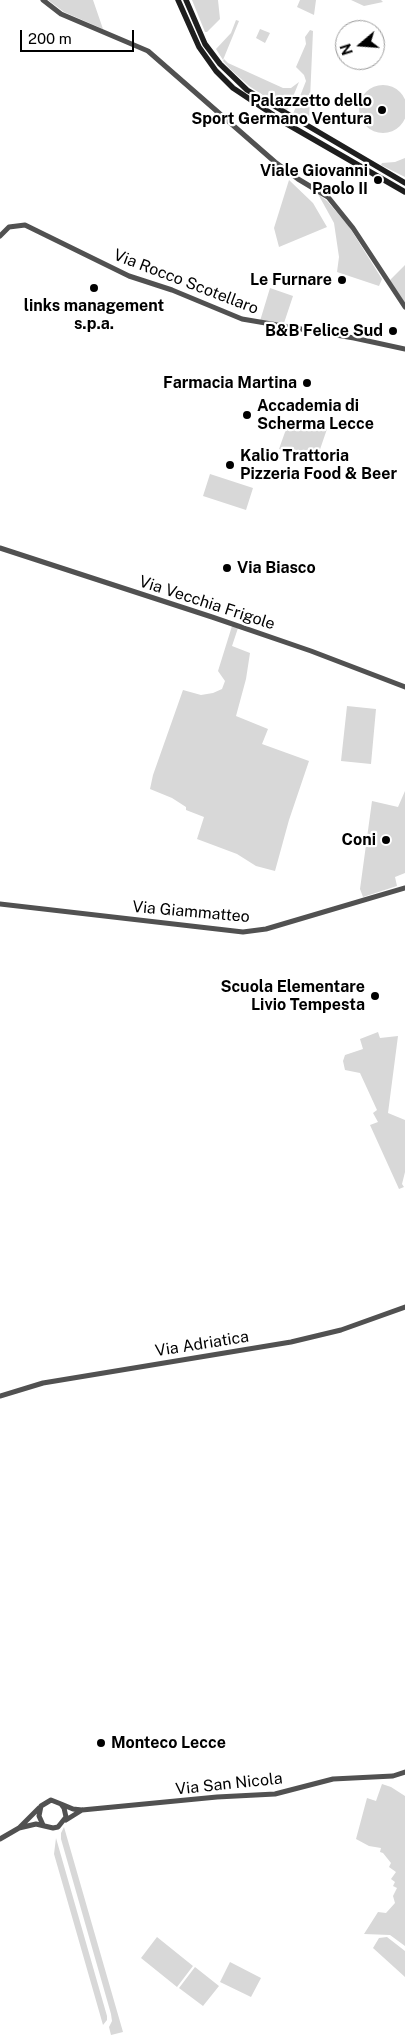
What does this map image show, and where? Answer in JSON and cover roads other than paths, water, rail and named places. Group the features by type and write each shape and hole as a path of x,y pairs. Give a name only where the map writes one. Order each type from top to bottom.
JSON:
{"main road":[{"path":"178,0 199,46 216,70 233,88 287,124 405,192"},
{"path":"186,0 205,44 220,64 247,90 405,183"}],"street":[{"path":"43,0 61,14 139,47 153,55 232,125 298,179 318,190 340,210 405,307"},
{"name":"Via Rocco Scotellaro","path":"0,236 9,228 25,225 129,276 172,290 242,319 354,338 405,349"},
{"name":"Via Vecchia Frigole","path":"0,548 212,617 405,687"},
{"name":"Via Giammatteo","path":"0,904 243,932 266,929 405,888"},
{"name":"Via Adriatica","path":"0,1396 43,1383 299,1340 341,1330 405,1307"},
{"name":"Via San Nicola","path":"19,1828 41,1806 51,1800 73,1809 82,1810 217,1797 275,1794 332,1779 393,1776 405,1772"},
{"path":"61,1804 66,1812 64,1822"},
{"path":"41,1806 39,1816 43,1825"},
{"name":"Via San Nicola","path":"0,1839 19,1828 31,1824 53,1828 61,1825 82,1810"}],"place":[{"name":"Palazzetto dello Sport Germano Ventura","path":"382,110"},
{"name":"Viale Giovanni Paolo II","path":"378,180"},
{"name":"Le Furnare","path":"342,280"},
{"name":"links management s.p.a.","path":"94,288"},
{"name":"B&B Felice Sud","path":"393,331"},
{"name":"Farmacia Martina","path":"307,383"},
{"name":"Accademia di Scherma Lecce","path":"247,415"},
{"name":"Kalio Trattoria Pizzeria Food & Beer","path":"230,465"},
{"name":"Via Biasco","path":"227,568"},
{"name":"Coni","path":"386,840"},
{"name":"Scuola Elementare Livio Tempesta","path":"375,996"},
{"name":"Monteco Lecce","path":"101,1743"}]}
